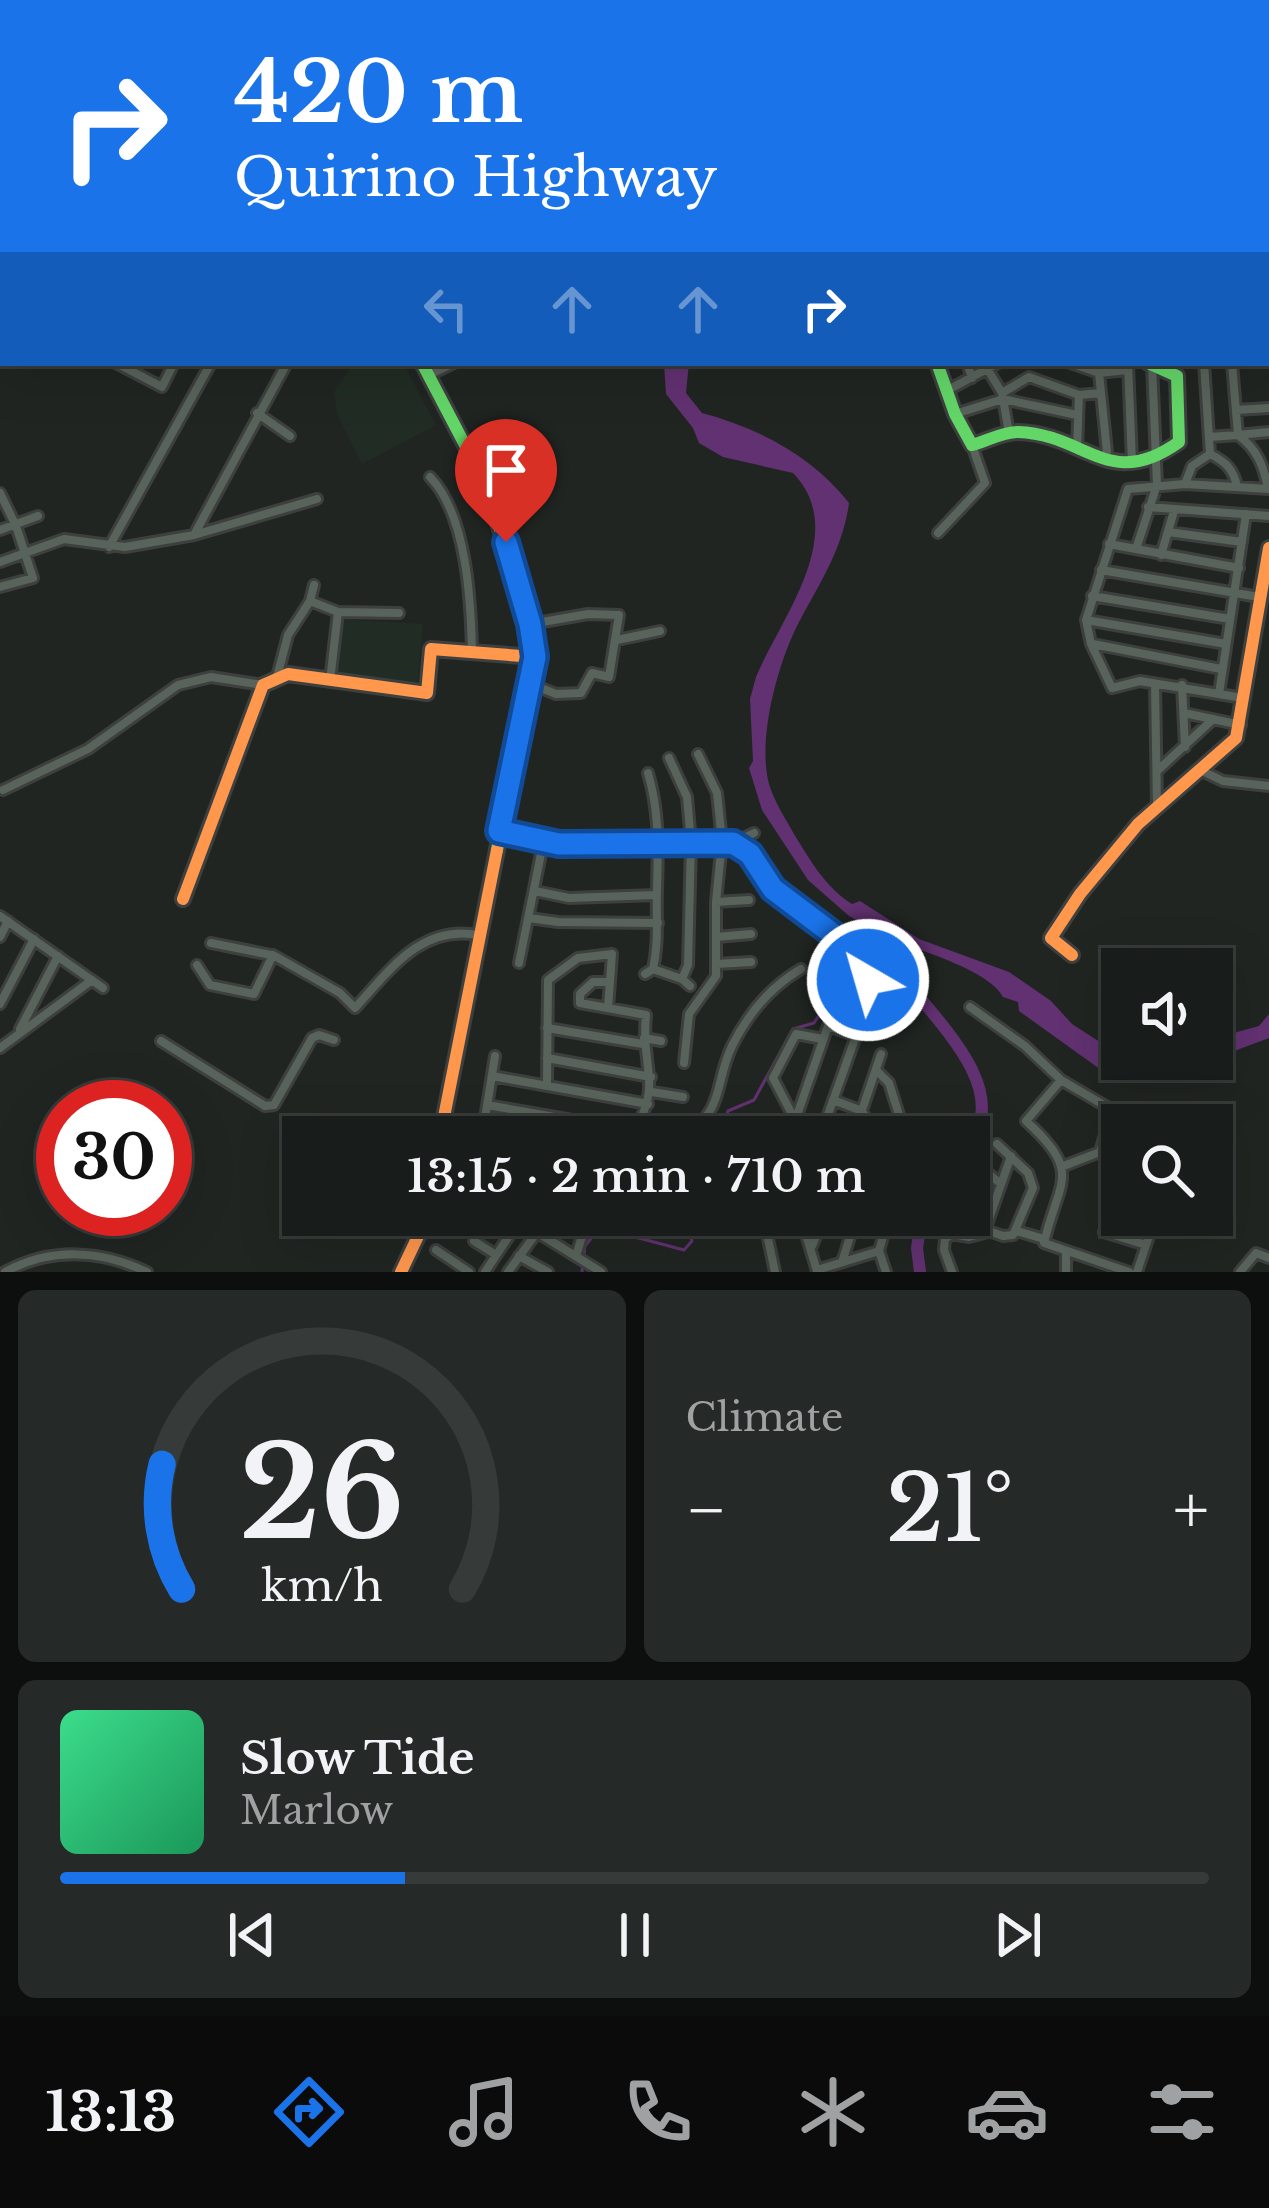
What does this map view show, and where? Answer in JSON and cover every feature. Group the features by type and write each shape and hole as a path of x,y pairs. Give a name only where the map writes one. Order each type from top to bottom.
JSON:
{"street":[{"path":"122,366 162,387 172,366"},
{"path":"109,547 210,366"},
{"path":"194,535 285,366"},
{"path":"938,533 985,483 939,366"},
{"path":"968,366 972,378"},
{"path":"947,390 994,366"},
{"path":"1079,366 1099,373 1128,367 1132,462"},
{"path":"1136,550 1157,485 1150,366"},
{"path":"972,445 1009,433 1047,436 1099,460 1158,460 1179,442 1178,382 1174,373 1155,366"},
{"path":"1204,366 1210,454"},
{"path":"1232,366 1238,435 1264,458 1268,489 1184,484 1128,489 1086,620 1091,644 1112,688 1140,682 1244,698"},
{"path":"425,369 486,485 530,624 535,657 444,1116"},
{"path":"988,370 1003,396 1009,433"},
{"path":"1099,373 1107,452 1099,460"},
{"path":"955,414 1003,396 1029,377 1079,395 1101,393"},
{"path":"1077,448 1079,395"},
{"path":"1003,396 1077,415"},
{"path":"1236,410 1269,408"},
{"path":"257,413 290,436"},
{"path":"1209,436 1269,432"},
{"path":"1184,484 1192,466 1210,454"},
{"path":"1210,454 1234,473 1237,486"},
{"path":"430,477 441,488 456,530 471,597 472,652"},
{"path":"0,493 33,578 0,587"},
{"path":"0,562 64,538 109,547 194,535 317,499"},
{"path":"1148,507 1269,516"},
{"path":"1161,555 1174,511"},
{"path":"1219,694 1246,514"},
{"path":"0,530 38,516"},
{"path":"1168,532 1242,542"},
{"path":"1109,544 1239,568"},
{"path":"1072,956 1051,934 1157,806 1236,738 1269,548"},
{"path":"1101,570 1259,597"},
{"path":"277,677 288,635 310,601 314,585"},
{"path":"1092,596 1230,619"},
{"path":"310,601 338,612 399,613"},
{"path":"330,682 338,612"},
{"path":"530,624 588,614 619,615 609,677 592,673 581,693 556,694 531,684"},
{"path":"1086,620 1226,644"},
{"path":"617,640 660,632"},
{"path":"1091,644 1221,669"},
{"path":"183,899 263,686 288,674 428,693 430,649 535,657"},
{"path":"3,790 88,749 178,685 211,677 263,686"},
{"path":"1155,684 1157,806"},
{"path":"1181,686 1185,747"},
{"path":"1184,713 1241,725"},
{"path":"1156,771 1211,721"},
{"path":"685,1063 689,1014 716,976 722,841 717,793 698,754"},
{"path":"648,773 657,802 660,843 659,944 649,971 686,983 691,842 687,797 669,758"},
{"path":"1200,770 1223,781 1269,786"},
{"path":"499,831 559,844 722,841 750,854 773,889 842,941 869,991 827,1116"},
{"path":"733,843 754,833"},
{"path":"519,963 544,839"},
{"path":"535,891 569,898 656,895"},
{"path":"716,902 749,900"},
{"path":"529,918 658,923"},
{"path":"0,937 4,919 103,988"},
{"path":"211,943 272,955 340,994 355,1008 398,958 449,933 478,935"},
{"path":"716,937 751,934"},
{"path":"0,1004 34,939"},
{"path":"547,1086 548,980 578,958 612,954 608,1008"},
{"path":"197,965 208,985 254,994 272,955"},
{"path":"16,1035 58,956"},
{"path":"716,964 751,962"},
{"path":"705,1116 717,1102 730,1048 764,995 800,969"},
{"path":"0,1048 92,980"},
{"path":"610,982 593,982 580,994 580,1003 646,1015 643,1041 652,1092 643,1116"},
{"path":"970,1007 1025,1046 1061,1080 1103,1102 1110,1117 1100,1152 1061,1167"},
{"path":"797,1116 828,1026 856,1036"},
{"path":"548,1028 661,1041"},
{"path":"792,1116 773,1078 796,1034 823,1039"},
{"path":"161,1041 270,1106 312,1038 319,1035 334,1040"},
{"path":"860,1116 881,1054"},
{"path":"486,1116 495,1056"},
{"path":"547,1058 651,1076"},
{"path":"876,1070 889,1083 899,1116"},
{"path":"492,1076 649,1104"},
{"path":"1061,1080 1026,1121 1053,1145 1061,1167 1062,1190 1044,1239 1047,1246 1133,1272 1148,1236"},
{"path":"652,1092 683,1097"},
{"path":"833,1100 865,1116"},
{"path":"488,1105 543,1116"},
{"path":"990,1231 1010,1237 1016,1231 1033,1188 1028,1174 997,1144"},
{"path":"990,1218 1011,1156"},
{"path":"990,1175 1001,1184"},
{"path":"1016,1231 1044,1239"},
{"path":"405,1270 419,1236"},
{"path":"485,1272 509,1236"},
{"path":"508,1272 534,1236"},
{"path":"539,1236 601,1272"},
{"path":"550,1241 552,1236"},
{"path":"580,1259 583,1236"},
{"path":"767,1236 775,1272"},
{"path":"807,1236 817,1271 879,1252"},
{"path":"811,1247 816,1236"},
{"path":"842,1261 850,1236"},
{"path":"883,1236 879,1252 886,1272"},
{"path":"948,1236 944,1250 952,1272"},
{"path":"1117,1236 1146,1245"},
{"path":"474,1240 496,1256"},
{"path":"436,1250 469,1272"},
{"path":"1066,1252 1066,1272"},
{"path":"1240,1272 1256,1252 1269,1258"},
{"path":"5,1272 46,1256 83,1253 147,1272"},
{"path":"520,1256 545,1271"}],"shaded area":[{"path":"352,366 405,366 436,425 362,464 337,414 334,392"},
{"path":"664,366 689,366 686,393 702,413 783,446 819,471 849,503 836,550 784,658 768,724 769,784 812,863 852,904 860,901 919,939 1009,972 1051,1001 1072,1024 1101,1043 1101,1068 1019,1011 1018,1002 1003,997 985,979 895,942 909,956 901,954 882,934 849,916 808,880 762,810 749,768 753,761 750,699 805,576 815,522 809,497 793,473 723,457 699,443 666,394"},
{"path":"341,619 423,624 417,687 336,677"},
{"path":"1269,1014 1269,1038 1233,1051 1233,1035 1259,1026"}],"waterway":[{"path":"862,919 966,1059 979,1089 981,1116"},
{"path":"860,962 862,954 856,943 868,933"},
{"path":"726,1116 754,1100 793,1029 814,1023 828,1001 830,980 850,963"},
{"path":"582,1272 585,1246 593,1236"},
{"path":"627,1236 684,1250 692,1241 690,1236"},
{"path":"919,1236 920,1272"}],"traffic: fast":[{"path":"424,366 486,485 530,624 535,657 497,850"},
{"path":"938,366 972,445 1018,432 1042,435 1115,461 1134,462 1179,442 1177,376 1155,366"}],"traffic: slow":[{"path":"1072,955 1051,938 1080,894 1138,824 1236,738 1269,548"},
{"path":"183,899 263,685 288,674 427,693 431,649 535,657"},
{"path":"444,1116 497,850"},
{"path":"401,1272 418,1236"}],"route":[{"path":"506,542 535,657 499,831 559,844 733,843 750,854 773,889 842,941 868,980"}]}
